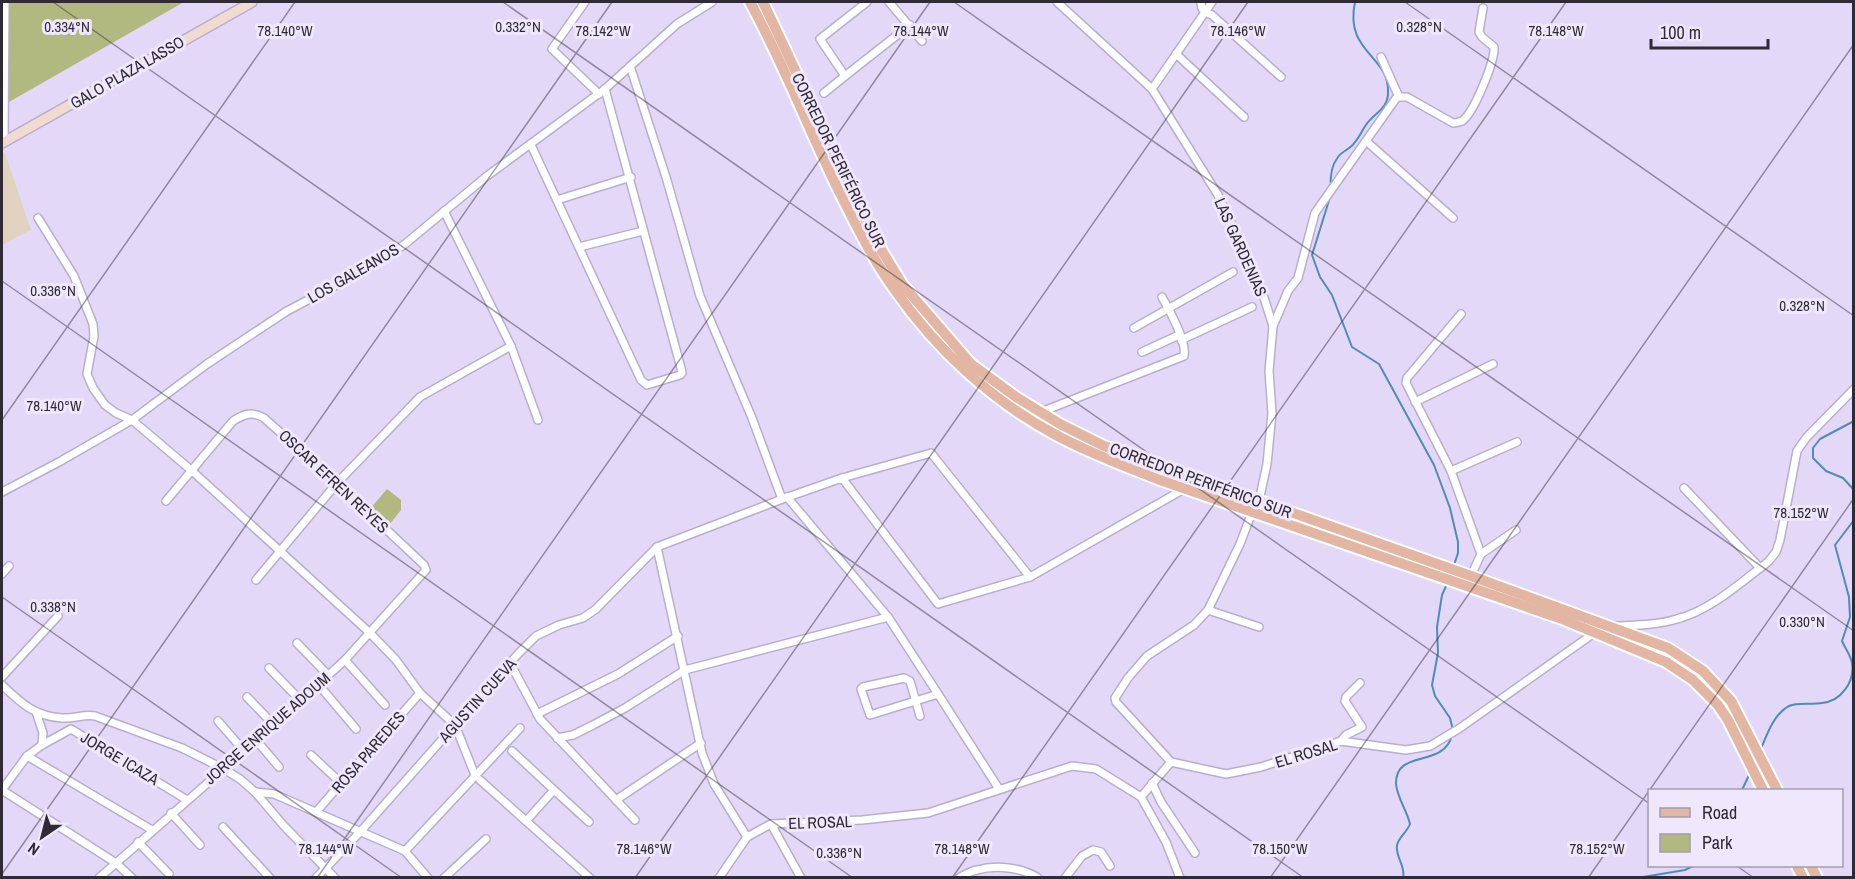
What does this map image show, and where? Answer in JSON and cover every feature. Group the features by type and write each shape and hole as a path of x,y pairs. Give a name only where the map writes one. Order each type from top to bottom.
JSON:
{"main road":[{"name":"CORREDOR PERIFÉRICO SUR","path":"750,2 768,33 835,182 864,238 895,290 965,370 1010,406 1055,435 1101,457 1185,489 1595,632 1666,662 1693,680 1718,705 1761,786"},
{"name":"CORREDOR PERIFÉRICO SUR","path":"763,2 873,236 902,284 971,364 1016,397 1104,446 1668,648 1703,671 1731,700 1776,789"}],"street":[{"path":"3,143 5,2"},
{"name":"GALO PLAZA LASSO","path":"3,143 252,2"},
{"path":"585,2 552,49 599,94"},
{"name":"LOS GALEANOS","path":"2,492 132,420 207,364 287,311 365,270 405,243 487,176 599,94 677,24 712,2"},
{"path":"845,76 820,39 867,2"},
{"path":"889,2 922,41"},
{"name":"LAS GARDENIAS","path":"1057,2 1152,89 1218,195 1259,282 1272,326 1269,371 1272,413 1268,464 1259,501 1208,610"},
{"path":"1201,2 1204,12 1212,15 1281,77"},
{"path":"1152,89 1212,2"},
{"path":"1399,97 1407,97 1453,123 1461,122 1465,118 1483,86 1494,54 1494,47 1479,32 1483,9"},
{"path":"824,93 910,26"},
{"path":"1176,54 1244,117"},
{"path":"1381,57 1399,97"},
{"path":"630,66 663,166 700,296 785,498 888,617 999,789"},
{"path":"531,145 641,380 647,385 682,373 643,231 631,177 605,89"},
{"path":"1272,326 1288,291 1298,279 1315,213 1399,97"},
{"path":"1366,141 1452,219"},
{"path":"557,200 631,177"},
{"path":"444,211 511,346 538,420"},
{"path":"38,218 74,276 93,324 94,336 87,374 89,382 110,410 132,420 191,470 370,633 396,660 420,693 455,725 478,777 590,878"},
{"path":"579,247 643,231"},
{"path":"1134,328 1233,272"},
{"path":"1041,412 1184,356 1185,351 1162,297"},
{"path":"1142,352 1252,306"},
{"path":"1461,314 1407,378 1407,388 1452,471 1481,554"},
{"path":"256,580 338,483 420,397 511,346"},
{"path":"1415,402 1493,364"},
{"name":"EL ROSAL","path":"1171,762 1226,774 1262,767 1341,741 1406,750 1430,746 1460,728 1595,632 1611,627 1655,624 1686,616 1702,609 1768,562 1776,552 1797,451 1806,438 1854,389"},
{"name":"OSCAR EFREN REYES","path":"191,470 233,420 248,414 257,414 338,483 424,565 426,570"},
{"path":"1452,471 1517,442"},
{"path":"747,837 714,784 701,742 657,547 842,478 931,453 1030,577"},
{"path":"166,501 191,470"},
{"path":"842,478 938,604 1030,577 1185,489"},
{"path":"1684,488 1760,568"},
{"path":"1471,576 1481,554 1516,530"},
{"name":"AGUSTIN CUEVA","path":"316,878 536,636 559,625 583,618 596,609 657,547"},
{"path":"2,574 9,566"},
{"name":"JORGE ENRIQUE ADOUM","path":"99,878 345,660 426,570"},
{"path":"1179,878 1166,842 1141,796 1171,762 1116,702 1115,698 1147,656 1194,626 1208,610 1259,627"},
{"path":"2,677 58,616"},
{"path":"557,738 573,735 625,708 685,670 888,617"},
{"path":"537,714 618,674 678,636"},
{"path":"297,643 328,675"},
{"path":"345,660 385,705"},
{"path":"510,663 537,714 635,820"},
{"path":"269,668 300,700"},
{"path":"920,716 915,702 910,681 904,678 861,689 870,715 915,702 938,694"},
{"path":"1341,741 1346,735 1362,727 1345,701 1360,683"},
{"path":"318,684 356,729"},
{"path":"2,685 23,705 36,712 64,718 86,714 118,723 182,748 222,768 255,792 284,826 335,878"},
{"name":"ROSA PAREDES","path":"316,812 420,693"},
{"path":"247,697 274,725"},
{"path":"36,712 43,733 42,745"},
{"path":"64,718 71,729"},
{"path":"218,721 244,751"},
{"path":"405,851 478,777 520,728"},
{"name":"JORGE ICAZA","path":"2,790 27,756 71,729 187,800"},
{"path":"256,740 279,767"},
{"path":"616,800 701,742"},
{"path":"512,752 589,822"},
{"path":"311,755 341,783"},
{"path":"27,756 152,830"},
{"name":"EL ROSAL","path":"719,878 747,837 771,824 862,820 928,813 1072,766 1096,769 1141,796"},
{"path":"1152,783 1161,802 1195,854"},
{"path":"2,790 116,863 132,878"},
{"path":"526,821 554,790"},
{"path":"255,792 274,794 405,851 428,878"},
{"path":"171,813 200,845"},
{"path":"771,824 801,878"},
{"path":"223,827 270,878"},
{"path":"444,878 486,839"},
{"path":"138,842 169,874"},
{"path":"1065,878 1082,856 1093,850 1101,852 1110,866"},
{"path":"959,878 977,869 1013,868 1031,873 1038,878"}],"shaded area":[{"path":"5,153 31,230 2,245 2,154"}],"green space":[{"path":"2,2 184,2 2,106"},
{"path":"387,489 401,500 401,510 389,525 370,509"}],"waterway":[{"path":"1331,188 1334,164 1385,105 1388,98 1387,80 1356,32 1353,19 1355,2"},
{"path":"1331,194 1312,255 1320,277 1332,295 1352,347 1379,364 1434,465 1450,508 1458,542 1458,553 1454,565"},
{"path":"1854,421 1820,439 1813,448 1813,458 1826,471 1843,478 1854,490"},
{"path":"1761,749 1779,714 1789,706 1818,704 1835,699 1849,683 1852,663 1842,641 1850,617 1849,597 1835,545 1854,520"},
{"path":"1447,584 1442,595 1437,627 1438,653 1432,685 1435,696 1450,718 1453,730"},
{"path":"1403,878 1397,845 1410,824 1397,789 1398,773 1403,766 1440,752 1452,735"},
{"path":"1742,789 1750,773"},
{"path":"1637,878 1691,867"}]}
